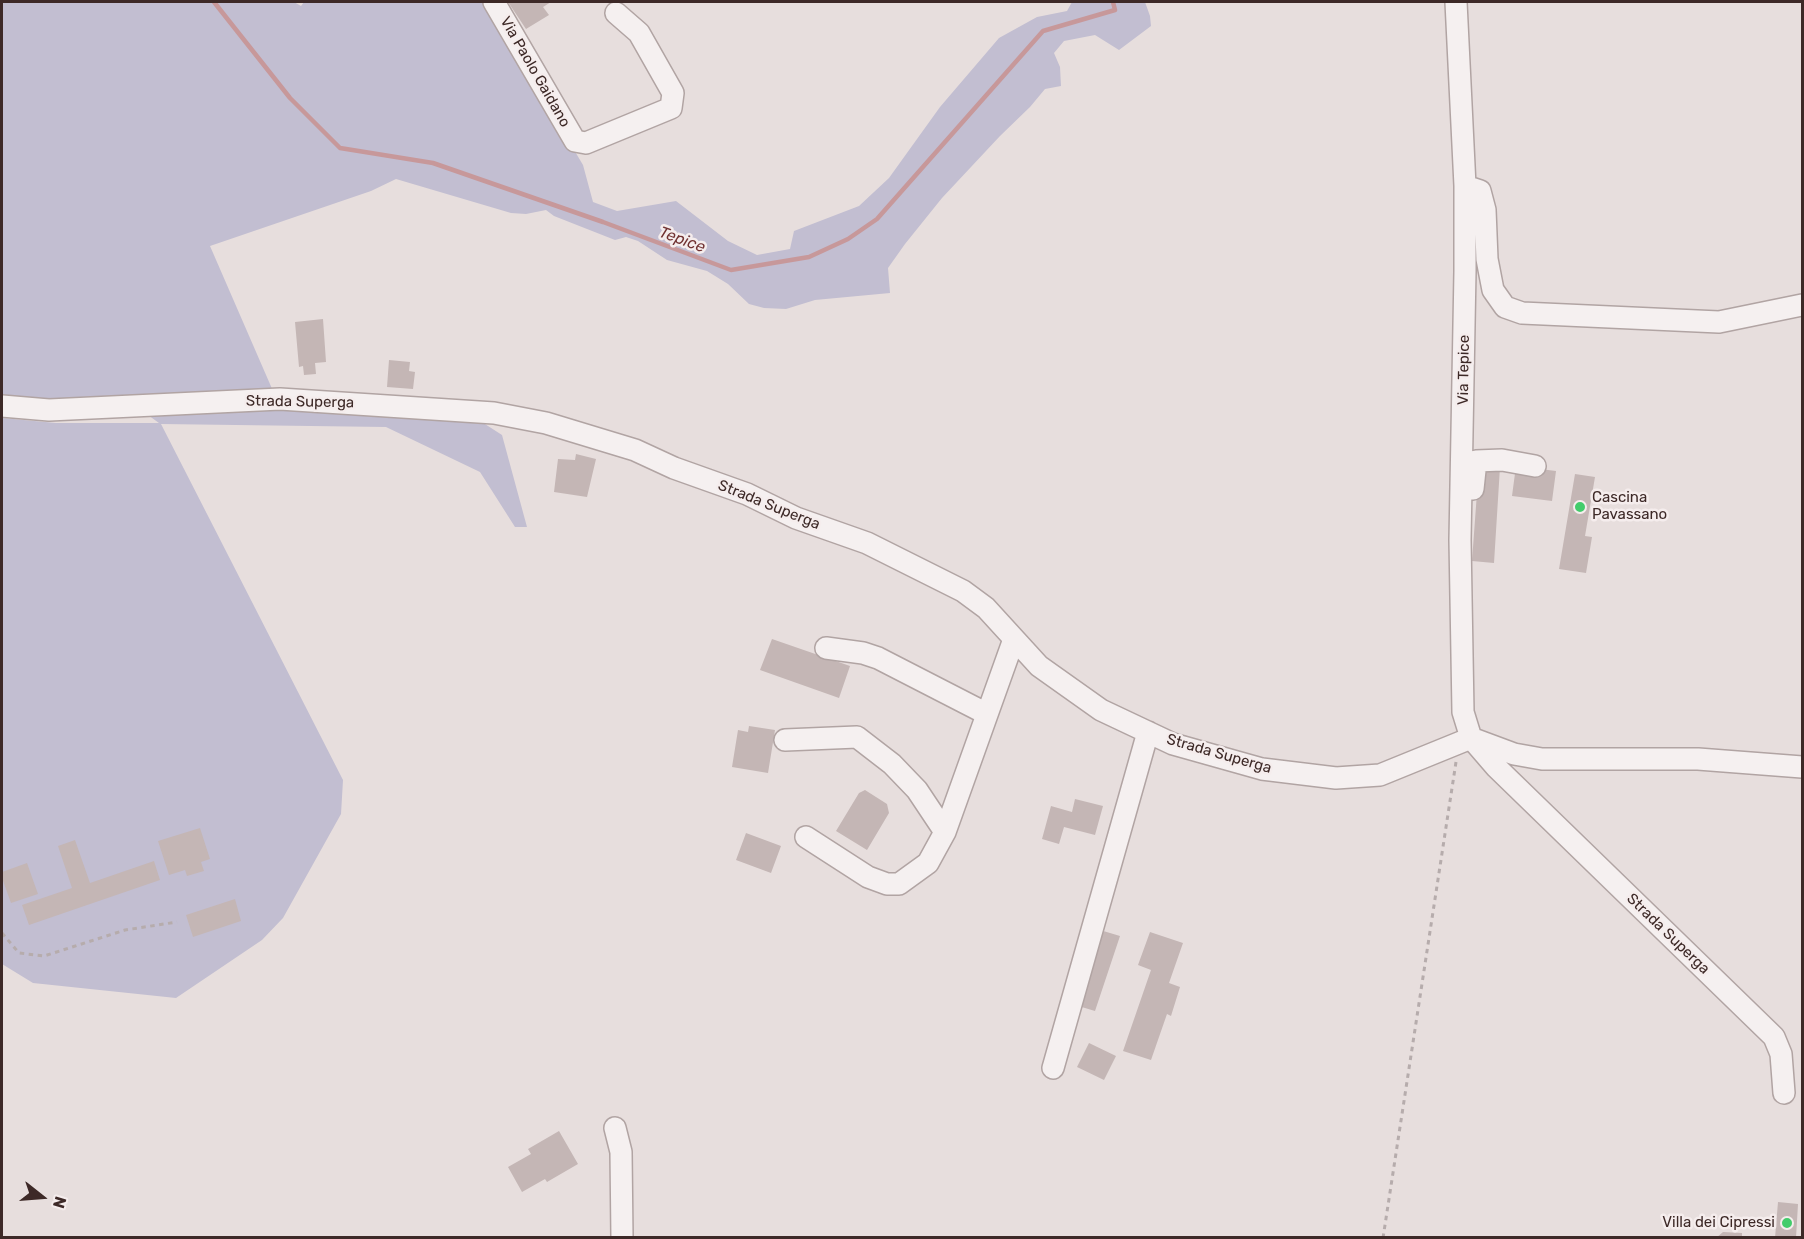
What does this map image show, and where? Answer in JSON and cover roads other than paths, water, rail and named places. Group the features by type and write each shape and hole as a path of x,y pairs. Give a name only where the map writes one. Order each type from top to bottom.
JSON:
{"street":[{"name":"Via Paolo Gaidano","path":"494,2 575,141 586,143 671,108 673,93 639,33 616,12"},
{"name":"Via Tepice","path":"1456,2 1464,186 1465,271 1461,503 1462,712 1465,740"},
{"path":"1464,186 1480,191 1485,210 1487,259 1493,290 1505,307 1522,313 1719,322 1803,305"},
{"name":"Strada Superga","path":"2,406 49,410 280,399 494,413 546,423 635,450 674,468 747,494 796,518 867,543 963,591 986,608 1039,666 1101,710 1173,744 1262,769 1336,778 1380,775 1465,740 1496,767 1774,1037 1781,1054 1784,1093"},
{"path":"1461,503 1469,504 1471,501 1476,461 1502,460 1534,466"},
{"path":"806,837 868,877 887,884 899,884 928,863 945,832 1014,639"},
{"path":"826,648 863,653 878,658 987,714"},
{"path":"1053,1068 1148,732"},
{"path":"785,740 858,736 892,764 917,790 945,832"},
{"path":"1465,740 1514,754 1542,759 1698,759 1803,766"},
{"path":"615,1128 621,1152 622,1238"}],"waterway":[{"name":"Tepice","path":"214,2 290,98 340,148 433,163 603,222 731,270 809,257 848,239 877,219 1043,31 1115,10 1113,2"}],"place":[{"name":"Cascina Pavassano","path":"1580,507"},
{"name":"Villa dei Cipressi","path":"1787,1223"}]}
